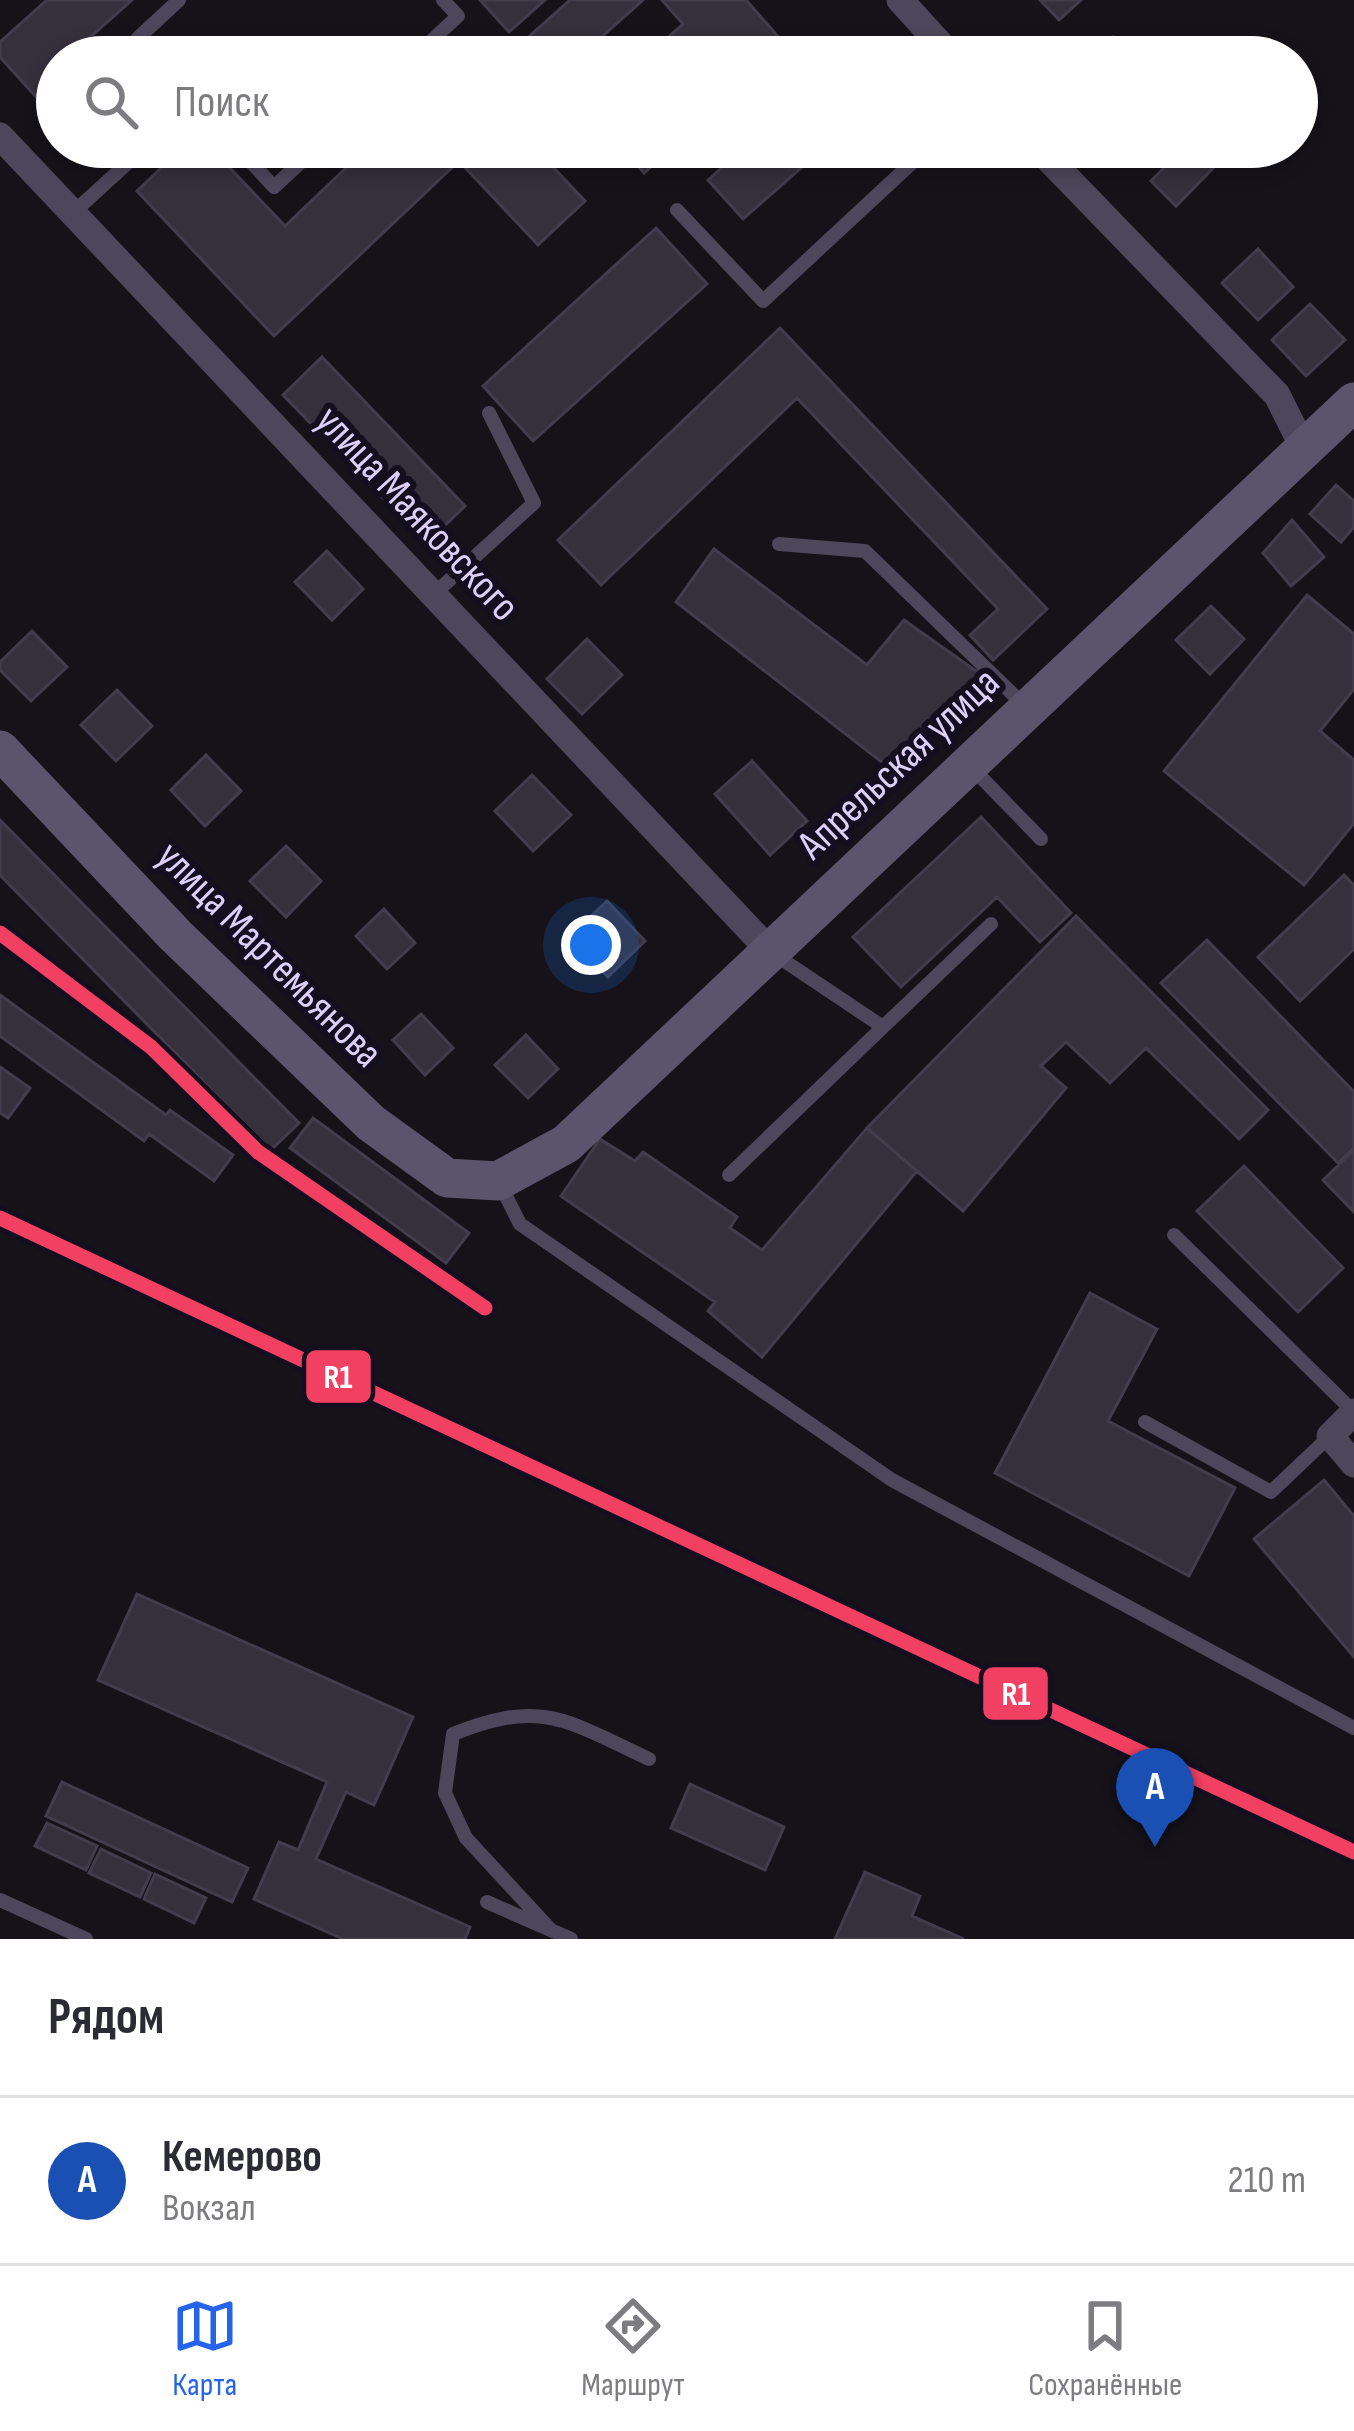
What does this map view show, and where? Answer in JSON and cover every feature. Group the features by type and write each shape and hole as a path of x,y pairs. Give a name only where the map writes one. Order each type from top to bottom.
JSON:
{"street":[{"path":"900,0 933,36"},
{"name":"улица Маяковского","path":"0,136 770,951"},
{"path":"1057,168 1276,395 1303,446"},
{"name":"Апрельская улица","path":"499,1181 566,1144 1354,402"},
{"name":"улица Мартемьянова","path":"0,750 176,936 371,1123 447,1178 499,1181"},
{"path":"1354,1412 1330,1436 1354,1464"}],"lane":[{"path":"140,36 179,0"},
{"path":"437,36 458,16 442,0"},
{"path":"75,211 123,168"},
{"path":"256,168 274,187 294,168"},
{"path":"677,210 764,301 906,168"},
{"path":"434,594 534,503 489,412"},
{"path":"779,544 865,551 1028,709"},
{"path":"969,765 1041,838"},
{"path":"729,1175 991,924"},
{"path":"770,951 883,1028"},
{"path":"499,1181 520,1224 892,1480 1354,1728"},
{"path":"1174,1235 1354,1412"},
{"path":"1145,1422 1271,1492 1330,1436"},
{"path":"550,1930 466,1838 445,1793 453,1735 496,1717 545,1713 649,1759"},
{"path":"0,1900 86,1939"},
{"path":"488,1902 571,1939"}],"building":[{"path":"47,0 132,0 92,36 36,36 36,97 0,57 0,42"},
{"path":"480,0 545,0 509,32"},
{"path":"570,0 643,0 603,36 530,36"},
{"path":"662,0 746,0 778,36 670,36 683,24"},
{"path":"1040,0 1081,0 1059,20"},
{"path":"161,168 230,168 285,226 346,168 452,168 274,336 137,191"},
{"path":"466,168 554,168 585,201 538,245"},
{"path":"721,168 801,168 743,219 708,180"},
{"path":"1164,168 1213,168 1176,206 1151,181"},
{"path":"656,228 707,284 533,441 483,386"},
{"path":"1258,249 1293,287 1258,320 1222,283"},
{"path":"1310,304 1345,340 1306,376 1272,340"},
{"path":"780,328 1047,609 993,660 970,635 998,609 797,398 601,585 558,540"},
{"path":"322,357 465,506 427,543 283,395"},
{"path":"1336,485 1354,501 1354,527 1341,542 1310,514"},
{"path":"1292,520 1324,557 1291,586 1263,553"},
{"path":"714,549 867,665 904,620 983,676 888,767 676,602"},
{"path":"327,551 363,589 332,620 295,582"},
{"path":"1307,595 1354,634 1354,689 1320,731 1354,760 1354,823 1304,885 1164,771"},
{"path":"1211,606 1244,639 1210,674 1176,640"},
{"path":"32,631 67,667 31,701 0,670 0,662"},
{"path":"587,639 622,675 582,714 547,679"},
{"path":"117,690 152,726 116,761 81,725"},
{"path":"206,755 241,791 205,826 171,790"},
{"path":"752,761 807,821 770,855 715,794"},
{"path":"532,775 571,815 533,851 495,811"},
{"path":"981,817 1071,913 1040,942 997,897 901,987 853,937"},
{"path":"0,820 299,1123 271,1150 0,875"},
{"path":"286,846 321,881 286,917 250,881"},
{"path":"1344,875 1354,885 1354,949 1300,1001 1258,957"},
{"path":"607,901 645,941 608,977 569,937"},
{"path":"384,909 415,943 387,969 356,936"},
{"path":"1076,916 1268,1110 1239,1139 1146,1048 1110,1083 1066,1042 1041,1066 1066,1088 963,1211 867,1128"},
{"path":"1207,940 1354,1092 1354,1148 1338,1163 1161,983"},
{"path":"0,995 166,1115 170,1110 233,1155 214,1181 149,1134 144,1141 0,1036"},
{"path":"421,1014 453,1048 425,1075 393,1040"},
{"path":"526,1035 558,1069 528,1098 495,1065"},
{"path":"0,1067 30,1088 8,1118 0,1113"},
{"path":"313,1118 469,1233 446,1263 290,1148"},
{"path":"867,1128 917,1171 762,1357 708,1311 715,1302 561,1196 600,1139 635,1161 643,1152 737,1217 730,1228 762,1250"},
{"path":"1354,1150 1354,1212 1323,1180"},
{"path":"1244,1166 1343,1268 1298,1312 1197,1211"},
{"path":"1090,1293 1157,1329 1108,1421 1235,1488 1189,1576 995,1473"},
{"path":"1324,1480 1354,1516 1354,1657 1254,1539"},
{"path":"137,1594 413,1717 374,1805 346,1792 316,1859 470,1927 465,1939 343,1939 254,1899 279,1842 298,1850 327,1782 98,1680"},
{"path":"62,1782 248,1868 232,1902 46,1816"},
{"path":"690,1784 784,1827 765,1870 671,1828"},
{"path":"47,1823 97,1846 86,1870 35,1846"},
{"path":"101,1849 151,1873 140,1897 89,1873"},
{"path":"865,1872 920,1896 912,1916 964,1939 835,1939"},
{"path":"155,1874 206,1898 194,1923 144,1899"}],"transit line":[{"name":"R1","path":"0,933 151,1047 258,1152 485,1308"},
{"name":"R1","path":"0,1218 1354,1852"}],"place":[{"name":"Кемерово","path":"1155,1847"}]}
